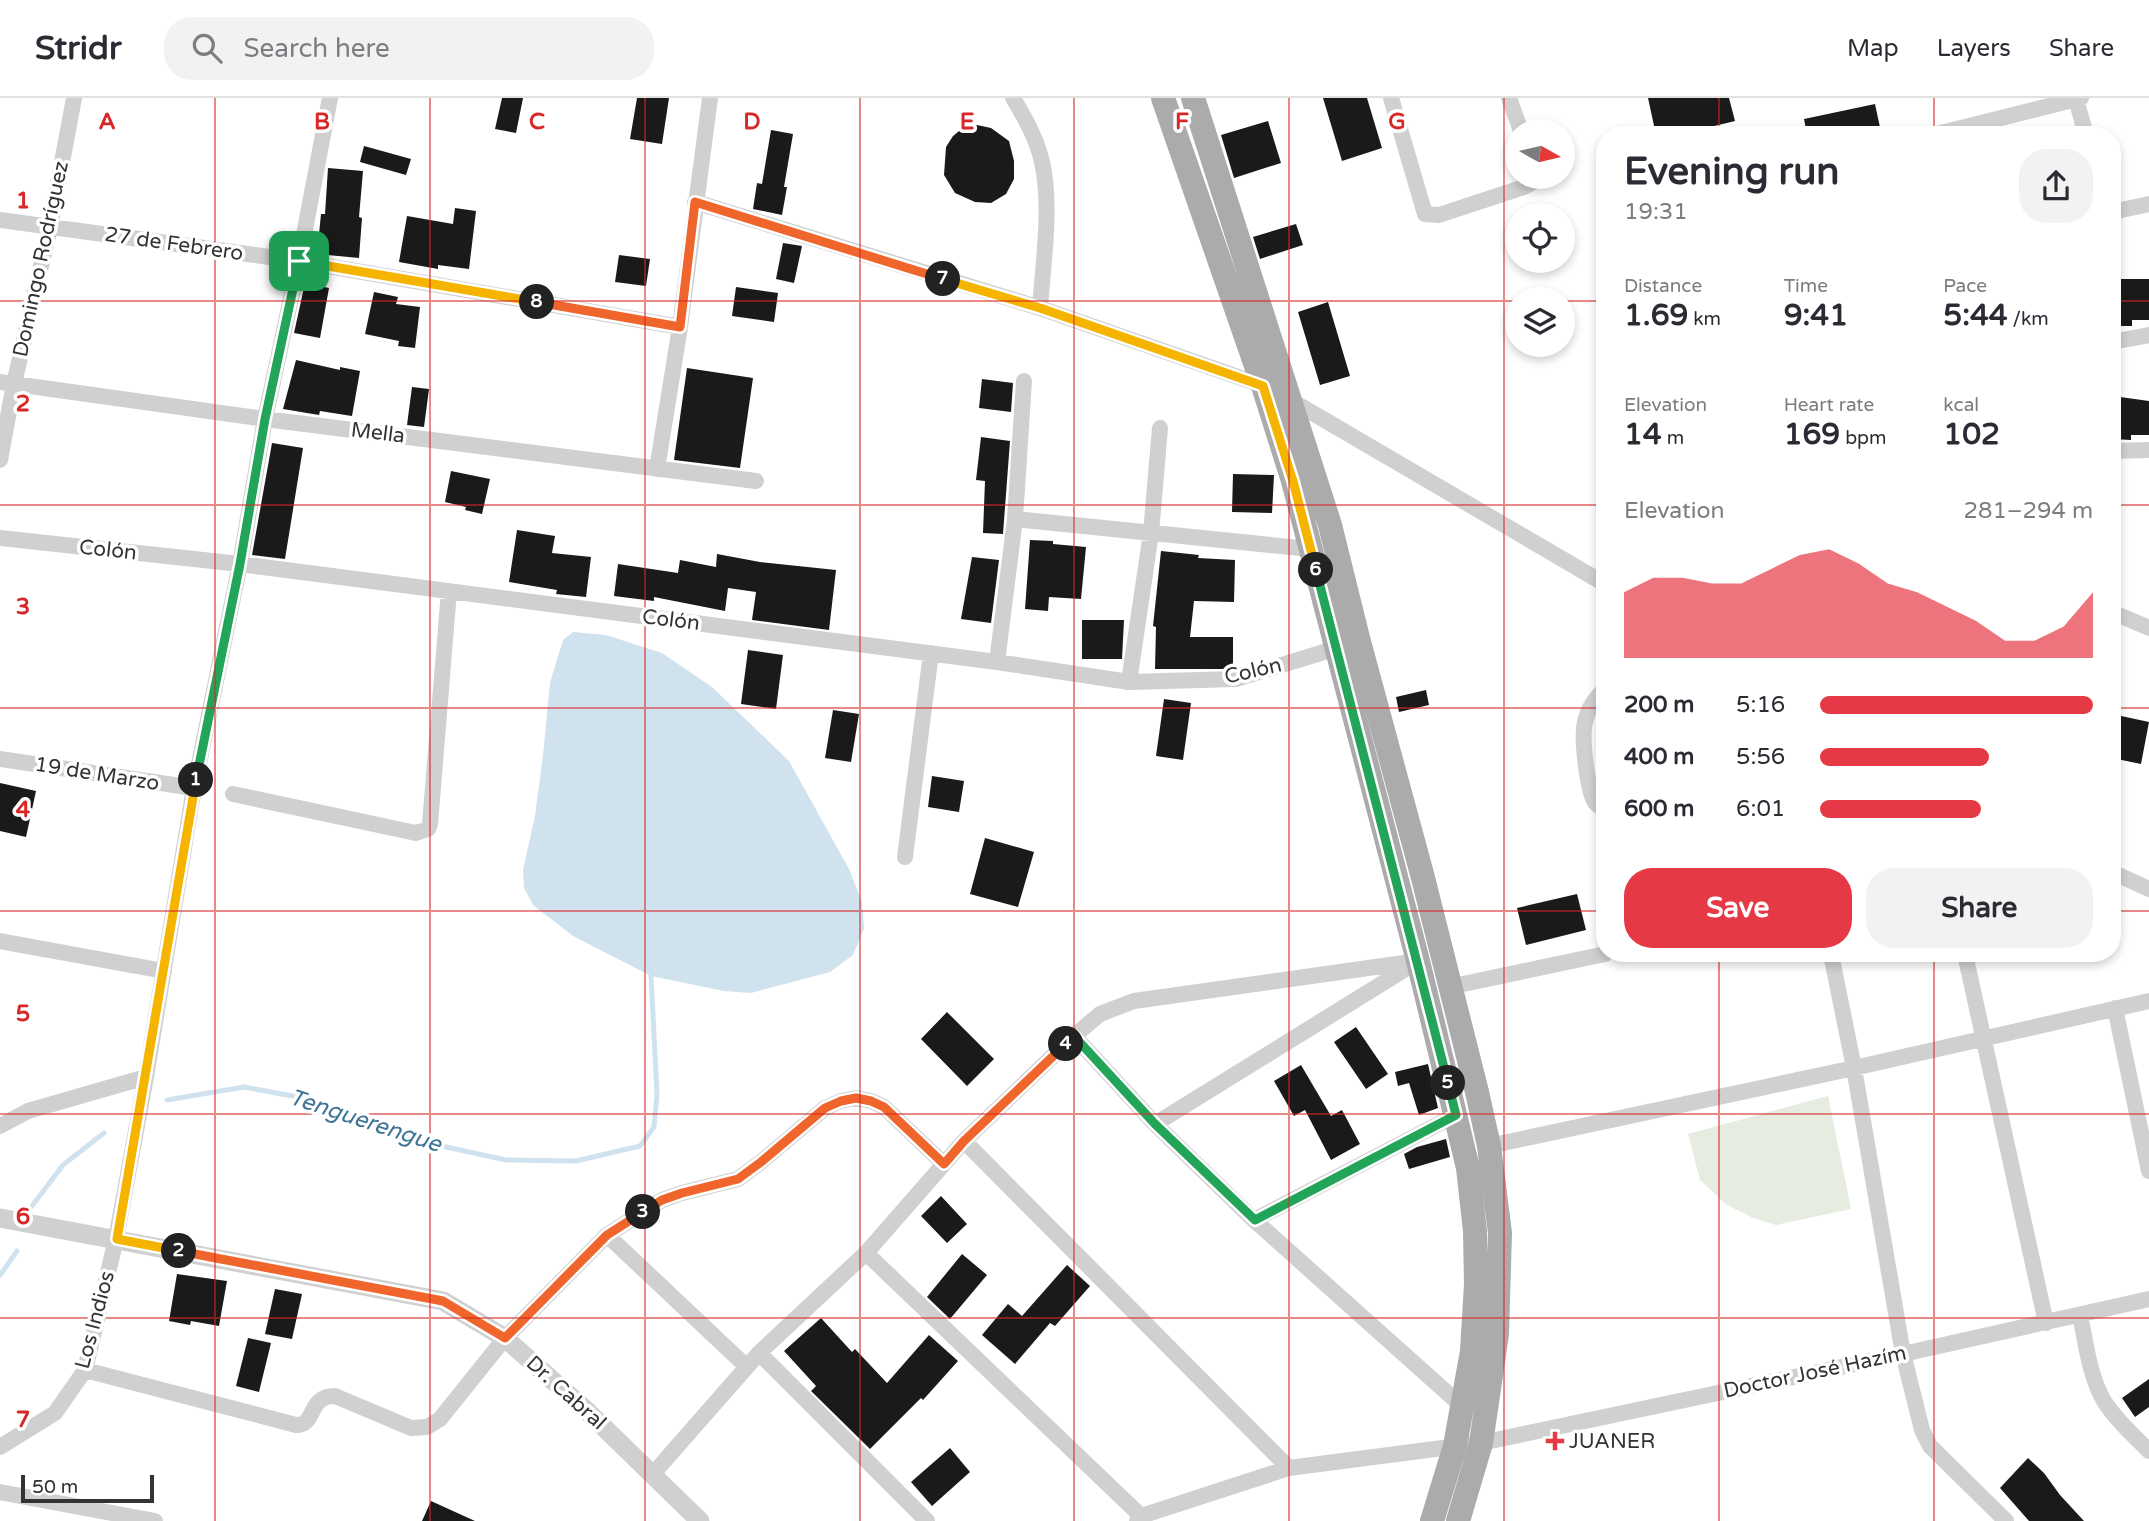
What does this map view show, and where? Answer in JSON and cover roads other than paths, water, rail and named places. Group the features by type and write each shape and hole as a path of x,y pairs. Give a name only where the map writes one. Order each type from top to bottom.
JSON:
{"main road":[{"path":"1163,98 1263,386 1293,481 1418,961 1468,1168 1475,1231 1476,1283 1472,1350 1455,1446 1432,1521"},
{"path":"1193,98 1330,525 1422,874 1489,1146 1500,1233 1497,1334 1481,1443 1458,1521"},
{"path":"1206,136 1213,98"}],"street":[{"name":"Domingo Rodríguez","path":"0,460 7,383 50,227 74,98"},
{"name":"Los Indios","path":"0,1447 55,1413 85,1370 117,1239 194,788 330,98"},
{"path":"657,469 680,327 709,98"},
{"path":"1013,98 1031,130 1042,162 1046,198 1040,308"},
{"path":"1391,98 1425,214 1439,215 1518,189"},
{"path":"1510,98 1517,119"},
{"path":"1970,126 2079,99 2084,126"},
{"path":"695,202 1040,308 1263,386 1292,400 1596,579"},
{"path":"2121,210 2149,204"},
{"name":"27 de Febrero","path":"0,220 299,261 680,327"},
{"path":"2121,340 2149,335"},
{"path":"997,662 1015,519 1024,380"},
{"name":"Mella","path":"7,383 265,419 756,481"},
{"path":"1129,682 1151,533 1160,428"},
{"path":"2121,451 2149,450"},
{"path":"1015,519 1310,549"},
{"name":"Colón","path":"0,538 240,564 931,653 1129,682 1236,680 1337,648"},
{"path":"233,794 416,833 428,830 449,591"},
{"path":"2121,616 2149,628"},
{"path":"905,858 931,653"},
{"path":"1596,698 1585,722 1584,743 1584,754 1596,803"},
{"name":"19 de Marzo","path":"0,759 194,788"},
{"path":"2121,876 2149,889"},
{"path":"0,941 164,971"},
{"path":"1449,986 1596,956"},
{"path":"652,1475 759,1353 866,1253 964,1141 1100,1014 1134,1001 1418,961"},
{"path":"1155,1124 1418,961"},
{"path":"1833,962 1854,1068 1903,1354 1922,1430 1930,1446 2006,1521"},
{"path":"1967,962 2046,1323"},
{"path":"1489,1146 1854,1068 2149,1001"},
{"path":"2115,1007 2149,1171"},
{"path":"1074,1036 1155,1124 1255,1220 1463,1407"},
{"path":"0,1126 28,1111 146,1077"},
{"path":"85,1370 296,1425 307,1422 319,1400 335,1396 411,1428 427,1427 440,1419 505,1338 607,1235 662,1200 738,1179 825,1108 856,1098 884,1107 944,1164"},
{"path":"1255,1220 1456,1115"},
{"path":"964,1141 1289,1468"},
{"name":"Dr. Cabral","path":"0,1218 443,1301 505,1338 586,1409 700,1521"},
{"path":"607,1235 747,1367"},
{"path":"866,1253 1139,1518"},
{"name":"Doctor José Hazím","path":"1139,1518 1289,1468 1481,1443 2149,1299"},
{"path":"2080,1315 2093,1375 2104,1400 2122,1424 2149,1451"},
{"path":"759,1353 926,1521"},
{"path":"0,1492 155,1521"}],"water":[{"path":"573,632 606,635 662,653 712,687 789,761 849,869 862,902 864,929 853,955 830,972 751,993 724,991 651,976 573,936 533,905 524,888 523,870 535,816 550,683 563,640"}],"waterway":[{"name":"Tenguerengue","path":"167,1100 244,1087 309,1099 400,1137 506,1160 576,1161 640,1146 654,1127 657,1094 651,976"},
{"name":"Tenguerengue","path":"32,1206 63,1165 104,1133"},
{"name":"Tenguerengue","path":"0,1275 17,1251"}],"place":[{"name":"JUANER","path":"1555,1441"}]}
